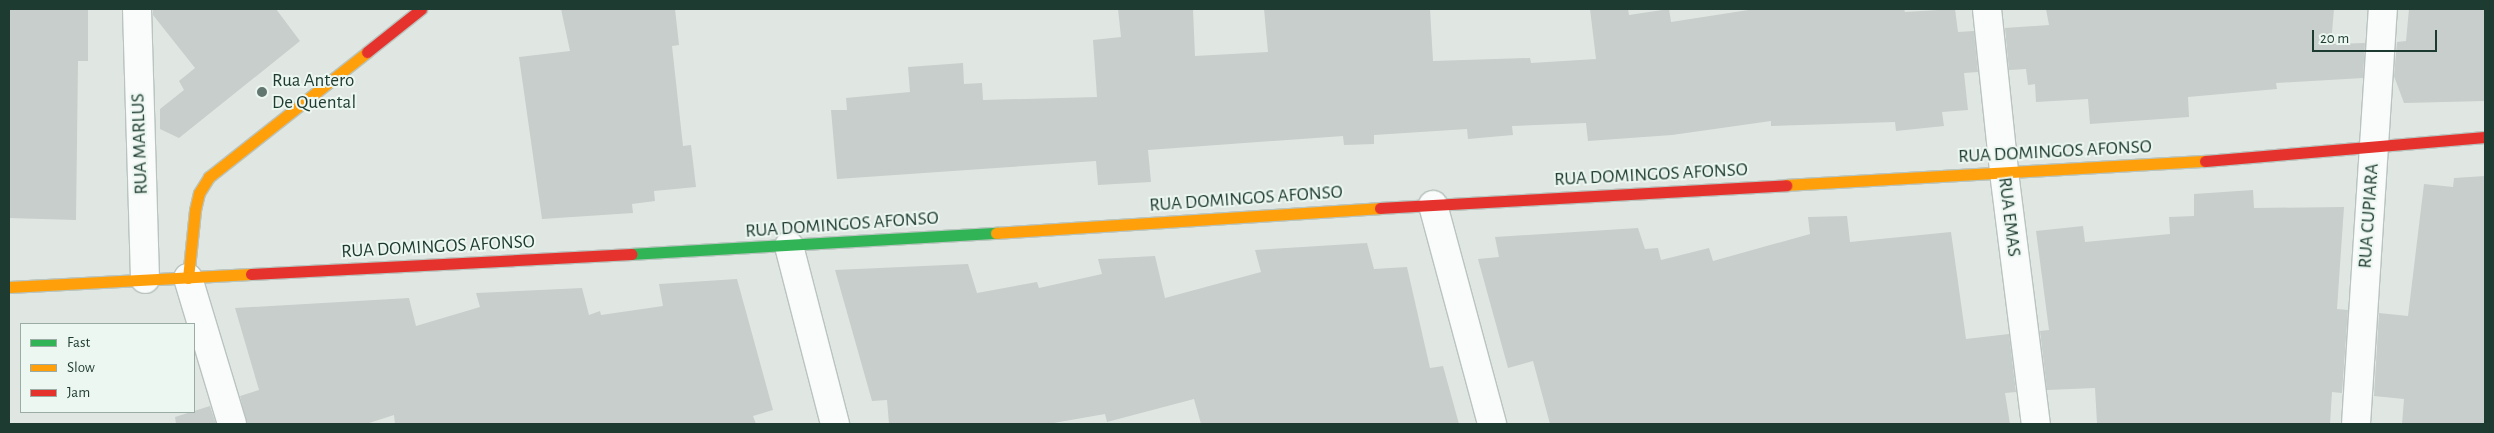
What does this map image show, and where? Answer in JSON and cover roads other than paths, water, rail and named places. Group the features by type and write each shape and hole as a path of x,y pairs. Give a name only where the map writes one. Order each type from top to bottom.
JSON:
{"street":[{"name":"RUA MARLUS","path":"137,9 145,279"},
{"path":"232,424 188,278 195,210 199,193 209,177 421,9"},
{"name":"RUA EMAS","path":"1987,9 2004,172 2036,424"},
{"name":"RUA CUPIARA","path":"2356,424 2383,9"},
{"name":"RUA DOMINGOS AFONSO","path":"9,288 145,279 789,246 1432,205 2004,172 2485,137"},
{"path":"1432,205 1492,424"},
{"path":"789,246 835,424"}],"place":[{"name":"Rua Antero De Quental","path":"262,92"}]}
